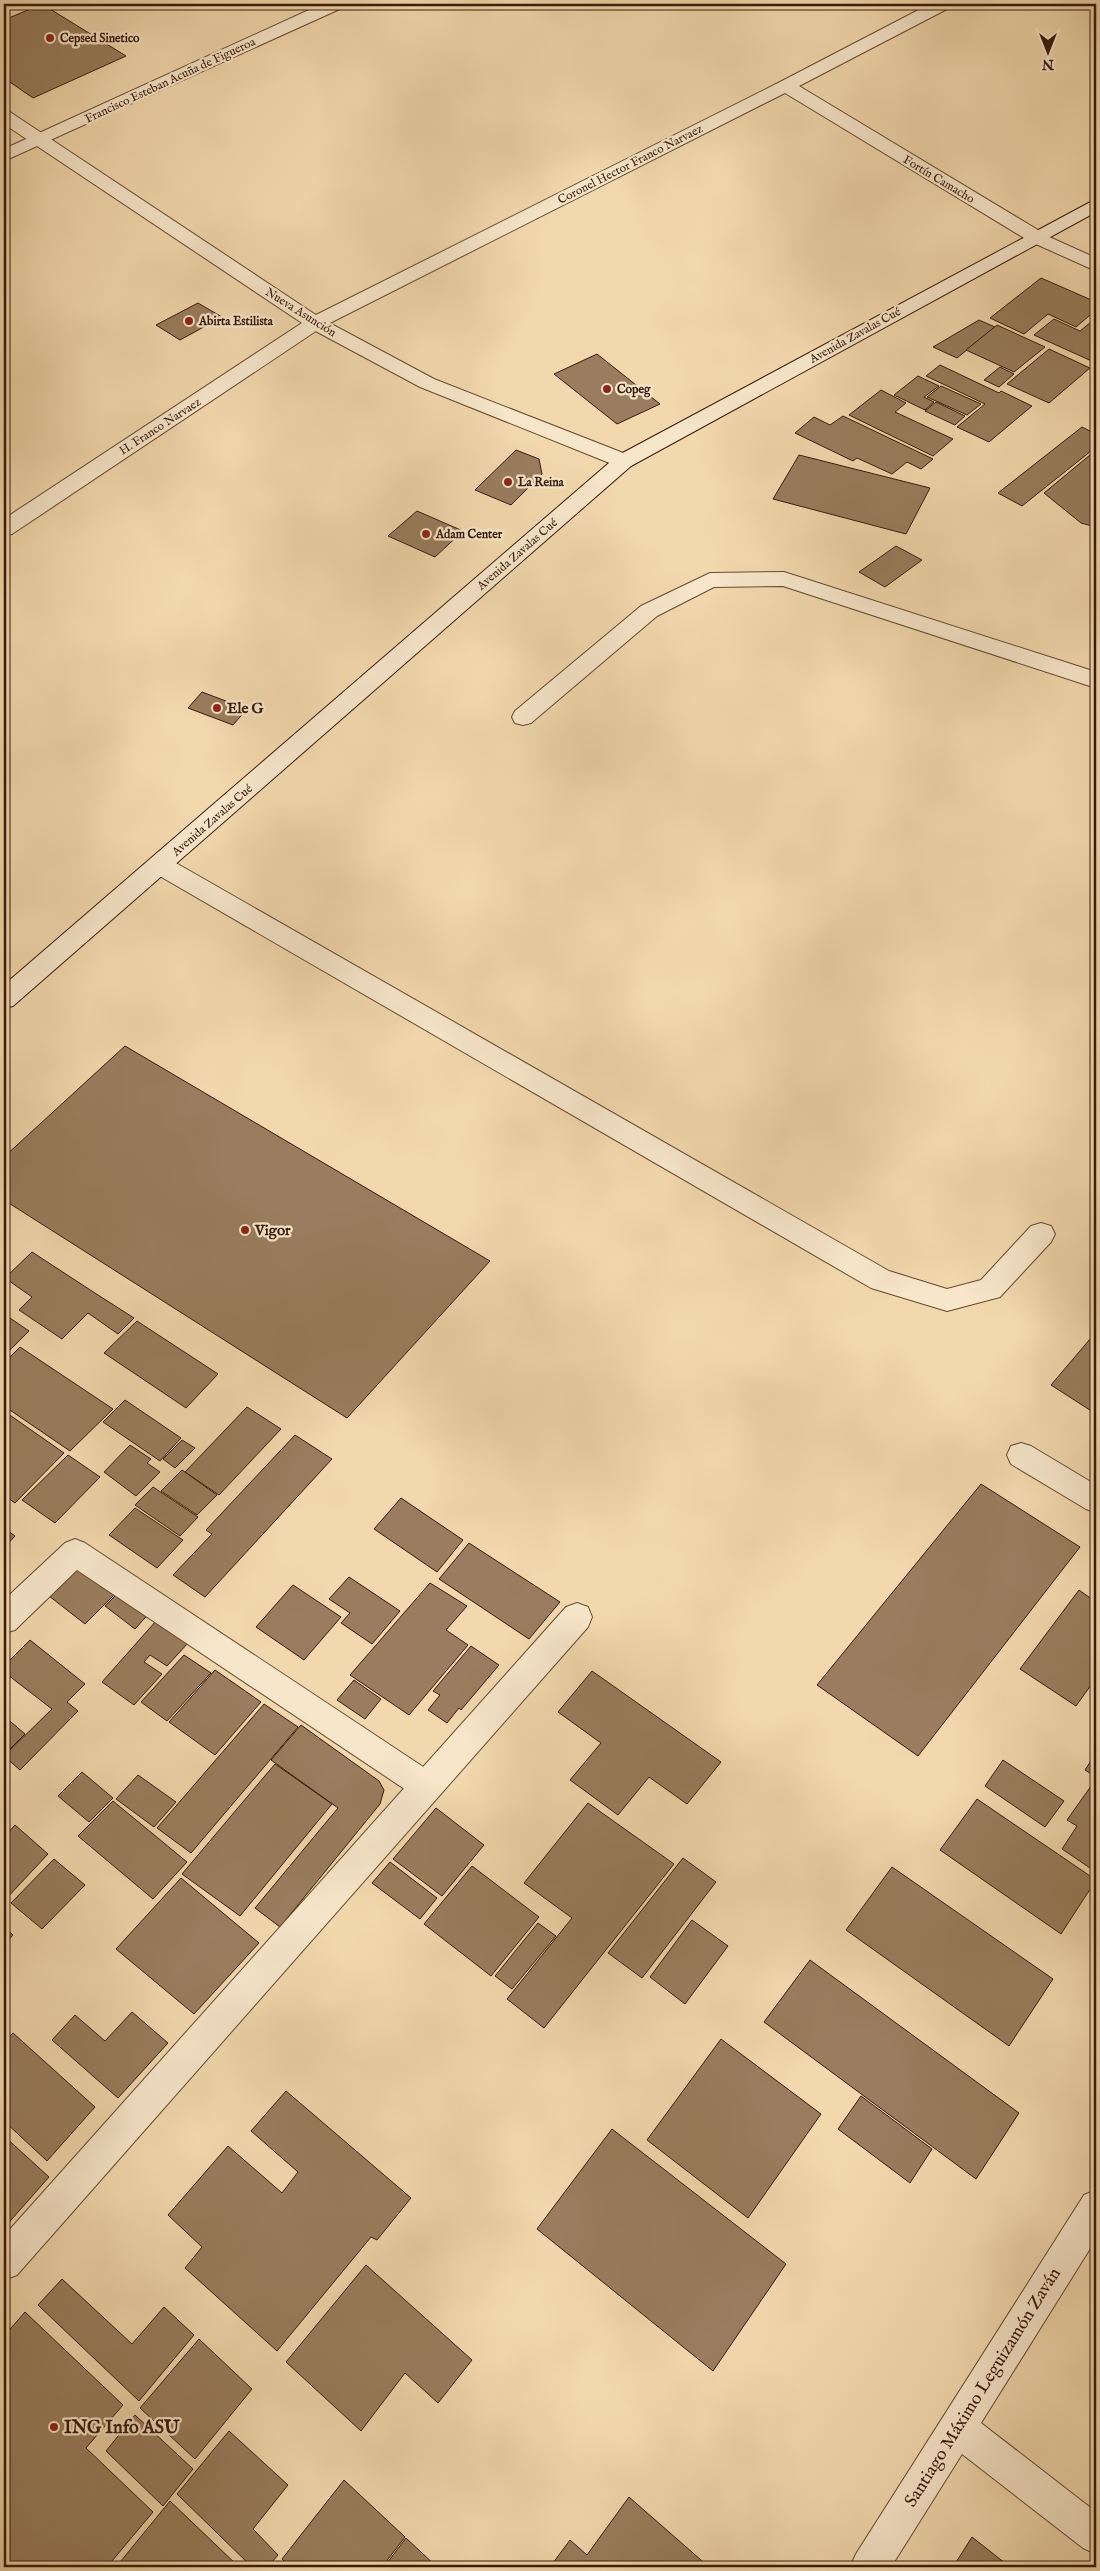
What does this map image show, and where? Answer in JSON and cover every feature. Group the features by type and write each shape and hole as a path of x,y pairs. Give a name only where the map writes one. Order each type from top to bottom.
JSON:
{"street":[{"name":"Francisco Esteban Acuña de Figueroa","path":"4,156 336,4"},
{"name":"Coronel Hector Franco Narvaez","path":"315,323 786,86 943,4"},
{"name":"Fortín Camacho","path":"786,86 1036,237 1096,264"},
{"name":"Nueva Asunción","path":"4,116 315,323 427,383 624,461"},
{"name":"Avenida Zavalas Cué","path":"4,998 160,865 624,461 1096,205"},
{"name":"H. Franco Narvaez","path":"4,529 315,323"},
{"path":"523,718 649,612 710,580 784,579 1096,680"},
{"path":"160,865 881,1280 947,1300 990,1289 1041,1234"},
{"path":"1021,1455 1096,1500"},
{"path":"4,1620 75,1552 426,1786"},
{"path":"4,2262 577,1617"},
{"name":"Santiago Máximo Leguizamón Zaván","path":"869,2567 1096,2207"},
{"path":"957,2426 1096,2536"}],"building":[{"name":"Cepsed Sinetico","path":"42,4 126,56 33,98 4,78 4,20"},
{"path":"1041,278 1096,302 1096,310 1076,327 1048,314 1024,334 990,318"},
{"name":"Abirta Estilista","path":"198,303 222,317 180,340 156,325"},
{"path":"1096,318 1096,363 1034,335 1054,319 1080,331"},
{"path":"979,320 995,327 957,358 933,347"},
{"path":"997,325 1045,347 1014,372 966,350"},
{"path":"1049,349 1090,368 1049,403 1007,384"},
{"name":"Copeg","path":"597,354 660,404 617,424 554,374"},
{"path":"940,365 999,393 1001,391 1032,406 989,442 957,427 985,404 926,376"},
{"path":"1000,367 1014,374 999,387 984,380"},
{"path":"918,376 939,386 924,397 934,402 925,410 894,395"},
{"path":"941,386 981,404 967,415 927,397"},
{"path":"881,390 906,403 895,412 953,439 933,456 849,415"},
{"path":"936,402 965,416 955,425 925,411"},
{"path":"843,416 933,459 921,469 907,462 892,474 857,458 853,461 795,433 814,417 830,425"},
{"path":"1082,427 1096,434 1096,447 1022,506 998,493"},
{"name":"La Reina","path":"516,450 539,459 542,474 511,505 475,490"},
{"path":"1096,450 1096,527 1081,523 1044,493"},
{"path":"799,455 930,488 906,534 773,499"},
{"name":"Adam Center","path":"417,511 463,531 435,557 388,536"},
{"path":"896,546 922,560 885,587 859,572"},
{"name":"Ele G","path":"202,692 247,709 233,725 188,708"},
{"name":"Vigor","path":"125,1046 490,1261 347,1418 4,1200 4,1157"},
{"path":"32,1252 134,1318 118,1334 88,1313 62,1339 19,1310 32,1297 5,1278"},
{"path":"4,1314 29,1331 4,1356"},
{"path":"137,1321 218,1374 186,1408 104,1353"},
{"path":"1096,1332 1096,1414 1051,1385"},
{"path":"20,1347 113,1409 70,1451 4,1406 4,1363"},
{"path":"125,1400 181,1438 160,1461 103,1422"},
{"path":"247,1407 281,1429 219,1495 185,1472"},
{"path":"4,1411 64,1453 15,1503 4,1495"},
{"path":"295,1435 332,1459 205,1597 173,1575 212,1534 206,1530"},
{"path":"182,1440 195,1448 175,1468 163,1459"},
{"path":"130,1445 151,1459 147,1463 160,1472 136,1496 104,1472"},
{"path":"68,1455 100,1477 55,1523 22,1500"},
{"path":"182,1470 217,1495 197,1515 161,1491"},
{"path":"981,1484 1080,1547 918,1756 817,1685"},
{"path":"153,1487 198,1517 180,1536 135,1505"},
{"path":"401,1498 463,1540 437,1572 374,1529"},
{"path":"135,1508 183,1540 157,1568 109,1535"},
{"path":"4,1528 15,1536 4,1548"},
{"path":"469,1543 560,1602 529,1639 439,1579"},
{"path":"81,1564 117,1592 85,1624 49,1596"},
{"path":"349,1577 400,1611 372,1644 341,1623 350,1613 329,1599"},
{"path":"430,1583 467,1606 446,1630 468,1645 409,1715 350,1675"},
{"path":"293,1585 341,1617 304,1660 256,1627"},
{"path":"124,1587 153,1609 135,1629 105,1606"},
{"path":"1079,1590 1096,1602 1096,1678 1076,1706 1020,1669"},
{"path":"156,1621 188,1643 167,1666 150,1655 144,1662 162,1674 134,1705 102,1682"},
{"path":"30,1640 85,1684 67,1702 78,1711 20,1770 4,1756 52,1709 4,1672 4,1666"},
{"path":"471,1646 499,1665 461,1710 459,1708 447,1723 428,1710 440,1695 433,1691"},
{"path":"184,1655 211,1673 167,1721 141,1702"},
{"path":"215,1670 261,1702 215,1755 169,1722"},
{"path":"592,1671 721,1762 687,1804 649,1777 618,1815 570,1780 601,1743 558,1712"},
{"path":"354,1680 381,1699 365,1719 337,1700"},
{"path":"264,1704 298,1727 191,1853 157,1828"},
{"path":"4,1716 25,1734 4,1755"},
{"path":"301,1725 379,1781 384,1790 380,1804 280,1927 255,1908 338,1808 271,1760"},
{"path":"1096,1753 1096,1777 1085,1770"},
{"path":"1003,1760 1064,1801 1045,1827 985,1786"},
{"path":"275,1764 332,1804 240,1916 182,1874"},
{"path":"82,1772 113,1798 89,1822 58,1796"},
{"path":"138,1775 176,1802 154,1827 116,1799"},
{"path":"1096,1779 1096,1872 1062,1849 1077,1826 1067,1820"},
{"path":"977,1799 1096,1880 1061,1934 940,1850"},
{"path":"113,1801 187,1862 153,1899 78,1836"},
{"path":"588,1803 674,1864 544,2028 507,1999 572,1918 524,1883"},
{"path":"436,1808 484,1845 442,1896 393,1859"},
{"path":"15,1825 48,1854 4,1901 4,1837"},
{"path":"683,1858 716,1882 642,1978 608,1953"},
{"path":"54,1859 85,1885 42,1929 11,1903"},
{"path":"390,1862 437,1898 420,1919 372,1883"},
{"path":"472,1866 539,1917 491,1976 424,1924"},
{"path":"892,1867 1053,1979 1009,2046 846,1930"},
{"path":"181,1878 259,1943 194,2014 116,1949"},
{"path":"692,1920 728,1946 685,2004 650,1977"},
{"path":"538,1923 556,1936 512,1989 495,1976"},
{"path":"4,1927 13,1935 4,1945"},
{"path":"810,1960 1019,2113 976,2179 764,2022"},
{"path":"132,2012 168,2043 118,2098 52,2040 75,2015 105,2041"},
{"path":"13,2033 95,2107 47,2161 4,2121 4,2089 8,2085 4,2081 4,2042"},
{"path":"721,2039 821,2114 748,2218 647,2140"},
{"path":"286,2091 411,2198 377,2240 371,2237 277,2351 185,2268 202,2247 168,2215 228,2146 282,2193 298,2172 251,2131"},
{"path":"861,2096 932,2149 910,2183 838,2129"},
{"path":"612,2129 786,2264 713,2371 537,2229"},
{"path":"4,2136 49,2177 4,2228"},
{"path":"366,2265 472,2360 438,2403 405,2373 361,2431 286,2362"},
{"path":"62,2279 132,2344 164,2307 194,2335 139,2401 38,2305"},
{"name":"ING Info ASU","path":"25,2312 123,2405 86,2448 153,2512 107,2567 4,2567 4,2336"},
{"path":"199,2339 252,2389 195,2459 140,2408"},
{"path":"135,2415 193,2469 163,2506 106,2451"},
{"path":"229,2431 288,2485 253,2529 278,2555 268,2567 252,2567 177,2494"},
{"path":"344,2480 405,2537 382,2567 290,2567 282,2559"},
{"path":"629,2497 709,2567 550,2567 570,2540 587,2555"},
{"path":"170,2501 239,2567 116,2567"},
{"path":"972,2537 1010,2567 953,2567"},
{"path":"406,2538 437,2567 384,2567"}],"place":[{"name":"Cepsed Sinetico","path":"50,38"},
{"name":"Abirta Estilista","path":"189,321"},
{"name":"Copeg","path":"607,389"},
{"name":"La Reina","path":"508,482"},
{"name":"Adam Center","path":"426,534"},
{"name":"Ele G","path":"217,708"},
{"name":"Vigor","path":"245,1230"},
{"name":"ING Info ASU","path":"54,2427"}]}
